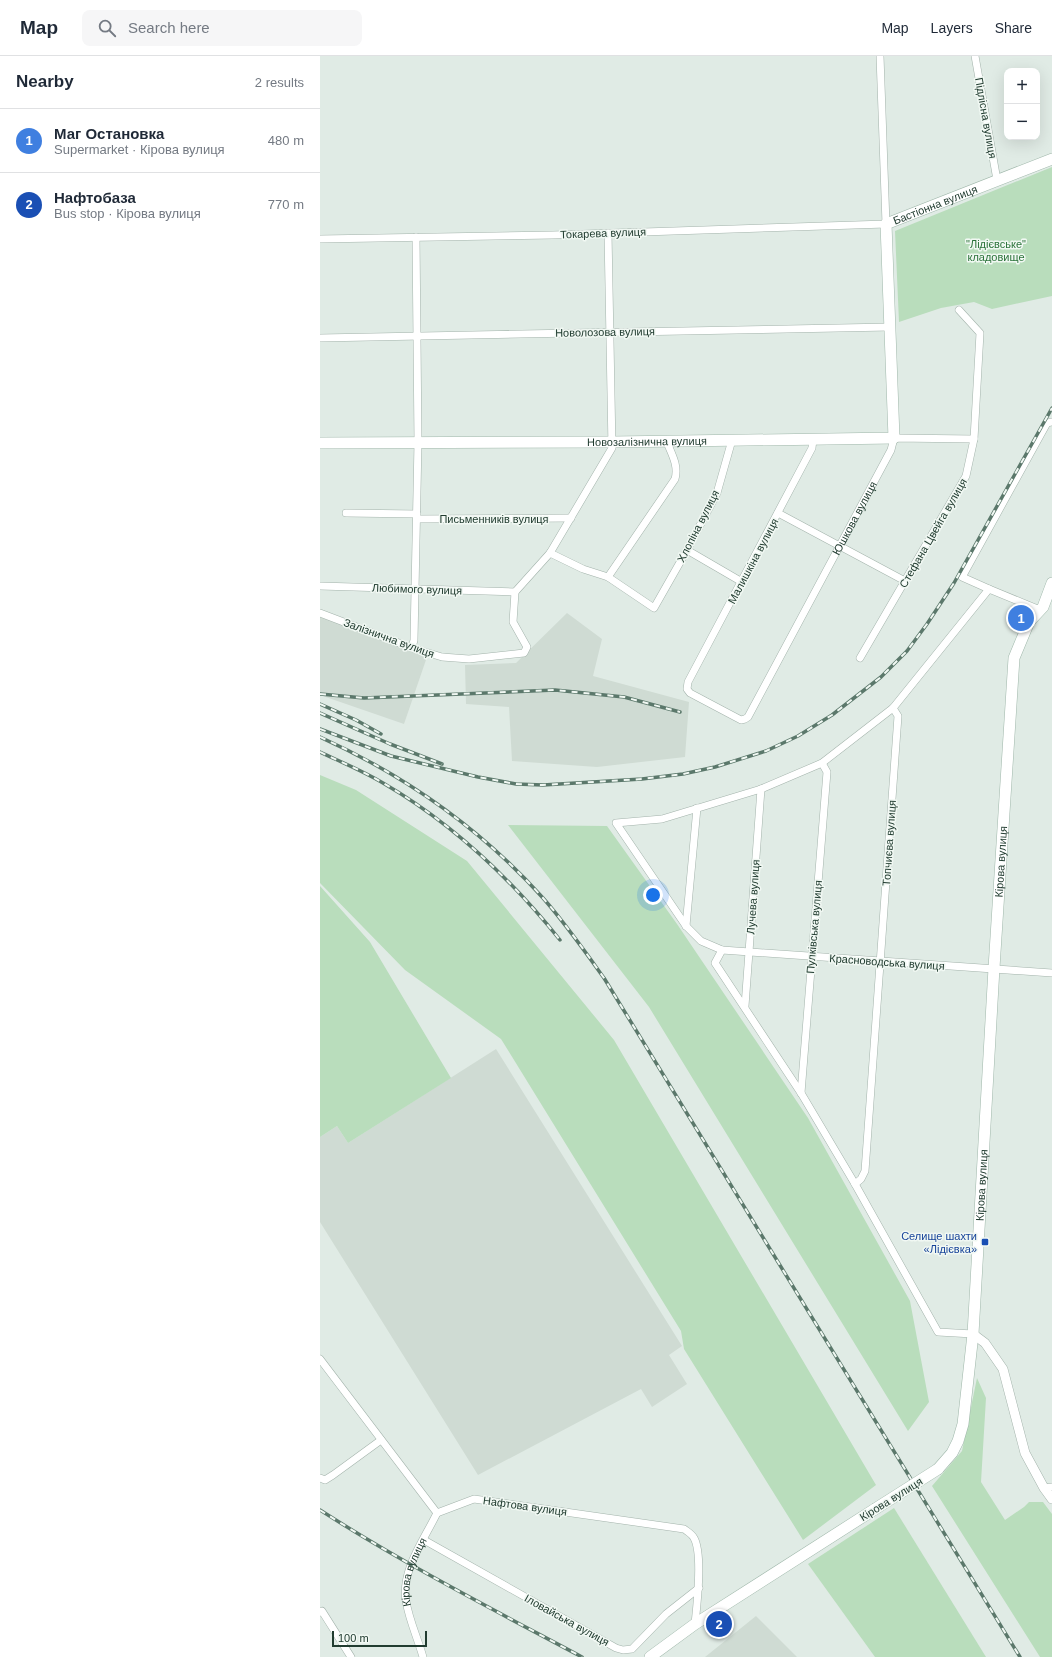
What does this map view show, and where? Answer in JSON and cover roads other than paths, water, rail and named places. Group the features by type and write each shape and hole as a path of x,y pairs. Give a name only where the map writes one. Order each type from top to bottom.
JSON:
{"main road":[{"name":"Бастіонна вулиця","path":"886,224 1052,159"},
{"name":"Юшкова вулиця","path":"886,224 894,438"},
{"name":"Новозалізнична вулиця","path":"320,443 614,442 666,440 894,438"},
{"name":"Кірова вулиця","path":"650,1657 695,1624 938,1469 952,1453 958,1441 963,1424 973,1334 1014,658 1029,622 1045,608 1052,584"}],"street":[{"name":"Бастіонна вулиця","path":"880,56 886,224"},
{"name":"Підлісна вулиця","path":"975,56 997,180"},
{"name":"Токарева вулиця","path":"320,239 553,235 886,224"},
{"path":"515,592 550,553 610,455 614,442 608,233"},
{"path":"412,648 414,640 416,588 418,442 416,237"},
{"name":"Стефана Цвейга вулиця","path":"860,658 966,476 974,439 980,333 960,310"},
{"name":"Новолозова вулиця","path":"320,338 890,327"},
{"path":"1045,608 989,589 962,577 1047,424 1052,422"},
{"name":"Новозалізнична вулиця","path":"894,438 974,439"},
{"name":"Юшкова вулиця","path":"688,682 687,689 690,693 738,719 745,719 891,450 894,438"},
{"name":"Малишкіна вулиця","path":"688,682 812,448 813,439"},
{"path":"550,553 583,569 608,577 674,479 677,472 666,440"},
{"name":"Хлопіна вулиця","path":"608,577 654,608 717,493 732,440"},
{"name":"Письменників вулиця","path":"346,513 417,516 571,518"},
{"path":"778,513 905,582"},
{"path":"687,550 742,582"},
{"name":"Любимого вулиця","path":"320,586 515,592"},
{"path":"686,926 697,808 761,789 822,763 893,708 989,589"},
{"name":"Залізнична вулиця","path":"320,613 412,648 442,657 469,659 524,653 527,647 513,622 515,592"},
{"name":"Топчиєва вулиця","path":"855,1184 861,1179 865,1170 898,716 893,708"},
{"name":"Пулківська вулиця","path":"801,1093 827,772 822,763"},
{"name":"Лучева вулиця","path":"745,1006 761,789"},
{"name":"Красноводська вулиця","path":"697,808 662,819 616,823 686,926 701,942 722,950 1052,973"},
{"path":"722,950 715,963 745,1006 801,1093 855,1184 938,1332 973,1334 985,1343 1003,1369 1025,1452 1048,1488 1052,1499"},
{"path":"320,1359 437,1513"},
{"path":"320,1478 325,1480 381,1440"},
{"name":"Нафтова вулиця","path":"437,1513 474,1499 684,1529 693,1536 696,1545 699,1588 695,1624"},
{"name":"Кірова вулиця","path":"423,1657 406,1601 406,1577 410,1565 437,1513"},
{"name":"Іловайська вулиця","path":"424,1540 616,1648 623,1650 632,1649 666,1614 699,1588"},
{"path":"320,1612 322,1611 351,1657"}],"railway":[{"path":"320,729 391,756 478,777 516,784 543,785 642,779 683,774 715,767 766,751 798,736 832,715 881,677 907,651 954,583 1052,408"},
{"path":"320,694 364,698 555,690 624,697 680,712"},
{"path":"320,704 356,720 381,734"},
{"path":"320,713 390,744 442,764"},
{"path":"320,737 382,768 440,806 494,849 543,898 567,927 604,978 1020,1657"},
{"path":"320,752 383,783 433,816 456,834 501,874 560,940"},
{"path":"320,1510 417,1568 582,1657"}],"place":[{"name":"Маг Остановка","path":"1021,618"},
{"name":"Селище шахти «Лідієвка»","path":"985,1242"},
{"name":"Нафтобаза","path":"719,1624"}],"park label":[{"name":"\"Лідієвське\" кладовище","path":"996,250"}]}
